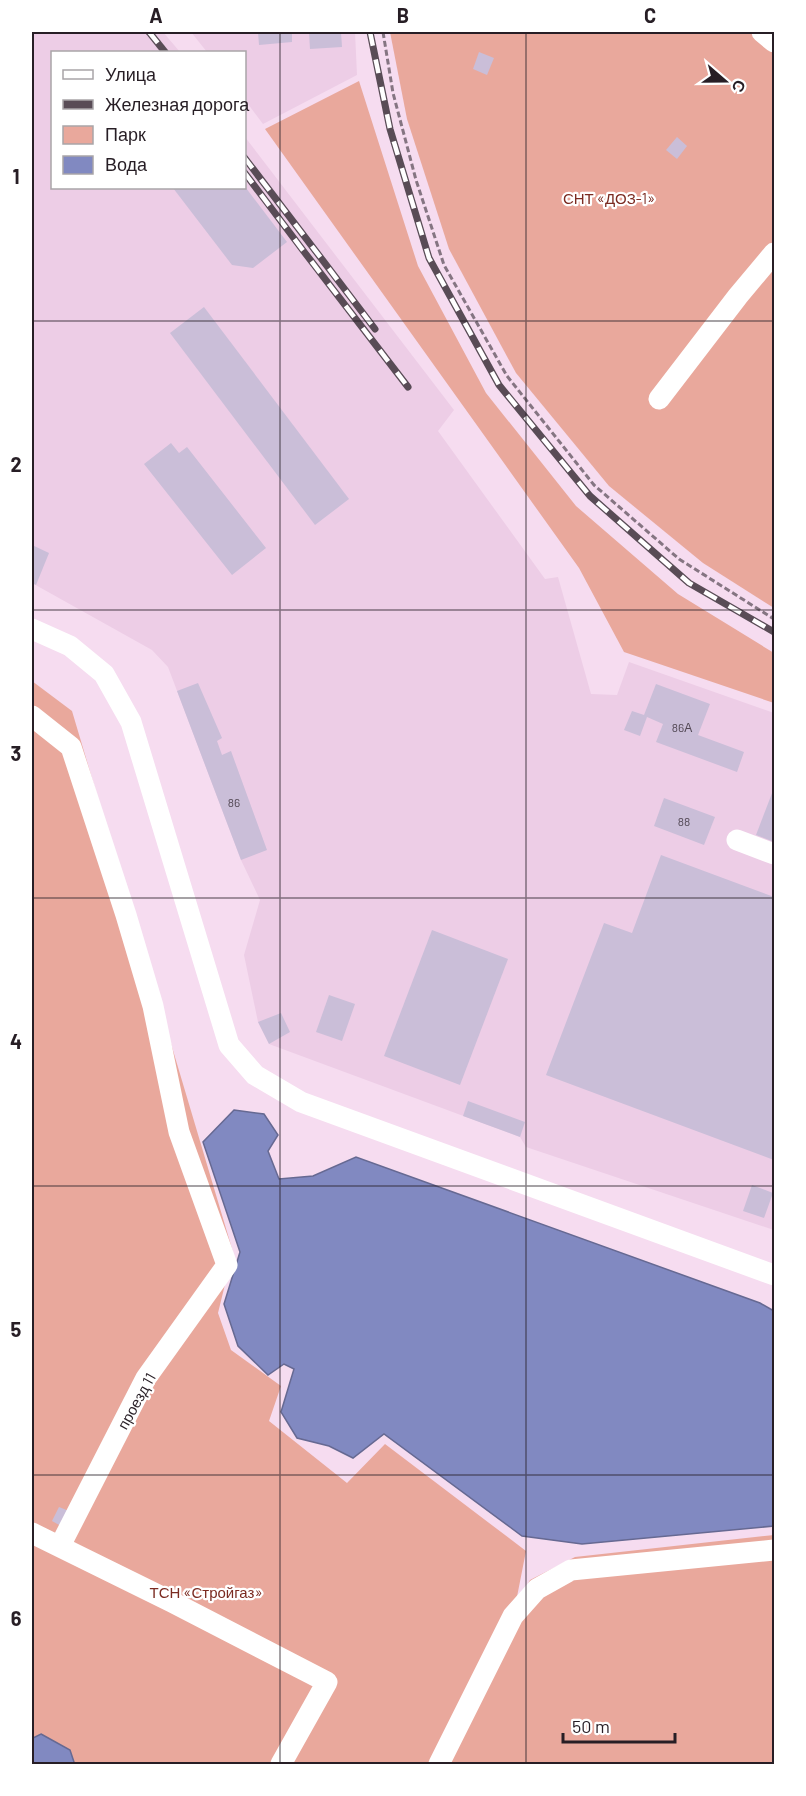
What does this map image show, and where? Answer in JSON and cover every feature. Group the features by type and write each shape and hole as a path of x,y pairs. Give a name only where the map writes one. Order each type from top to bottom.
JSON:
{"street":[{"path":"762,32 774,42"},
{"path":"659,399 774,253"},
{"path":"32,629 70,646 104,674 131,722 229,1045 255,1075 301,1102 774,1275"},
{"name":"проезд 11","path":"32,716 71,747 153,1006 179,1132 227,1265 146,1378 60,1546"},
{"path":"737,840 774,854"},
{"path":"32,1533 327,1682 281,1764"},
{"path":"439,1764 513,1616 537,1589 572,1570 774,1550"}],"path":[{"path":"382,32 393,93 407,147 444,265 507,376 594,485 679,559 774,619"}],"shaded area":[{"path":"32,32 163,32 179,51 51,51 51,189 246,189 246,138 454,410 438,431 545,579 558,577 591,694 617,695 629,662 774,713 774,1230 526,1147 520,1137 269,1044 258,1022 244,955 260,900 241,860 168,667 152,650 32,583"},
{"path":"191,32 355,32 357,75 263,124 246,101 246,51 206,51"}],"green space":[{"name":"СНТ «ДОЗ-1»","path":"390,32 774,32 774,608 703,563 609,486 516,373 449,249 407,119"},
{"path":"359,81 418,266 486,393 576,506 678,594 774,653 774,703 624,652 579,568 265,129"},
{"name":"ТСН «Стройгаз»","path":"32,681 72,711 233,1252 218,1313 231,1350 281,1386 269,1421 347,1483 385,1444 526,1551 514,1612 530,1580 575,1557 774,1535 774,1764 32,1764"}],"water":[{"path":"234,1110 264,1114 278,1135 268,1151 279,1179 313,1176 356,1157 760,1303 774,1311 774,1526 582,1544 522,1536 384,1434 353,1458 329,1446 297,1438 281,1412 294,1369 284,1364 268,1375 238,1346 224,1304 240,1252 203,1142"},
{"path":"41,1734 70,1750 74,1762 72,1764 32,1764 33,1738"}],"building":[{"path":"258,32 292,32 292,42 259,45"},
{"path":"309,32 341,32 342,47 310,49"},
{"path":"479,52 494,58 487,75 473,69"},
{"path":"677,137 687,146 677,159 666,150"},
{"path":"246,188 287,242 253,268 232,265 174,189"},
{"path":"204,307 349,499 315,525 170,333"},
{"path":"171,443 179,453 187,447 266,548 232,575 144,464"},
{"path":"32,545 49,553 36,585 32,583"},
{"path":"198,683 222,738 217,741 222,755 231,751 267,850 241,860 177,691"},
{"path":"656,684 710,704 698,735 744,752 737,772 656,742 663,724 647,717 640,736 624,730 632,711 644,715"},
{"path":"774,788 774,842 756,835"},
{"path":"664,798 715,817 704,845 654,826"},
{"path":"661,855 774,897 774,1160 546,1075 604,923 632,933"},
{"path":"432,930 508,959 460,1085 384,1056"},
{"path":"329,995 355,1004 342,1041 316,1032"},
{"path":"281,1013 290,1032 269,1044 258,1022"},
{"path":"468,1101 525,1122 520,1137 463,1116"},
{"path":"752,1185 773,1193 764,1218 743,1211"},
{"path":"59,1507 69,1511 61,1526 52,1521"}],"railway":[{"path":"149,32 164,51"},
{"path":"370,32 390,129 429,258 499,385 590,496 689,583 774,632"},
{"path":"246,160 375,329"},
{"path":"246,175 408,387"}]}
